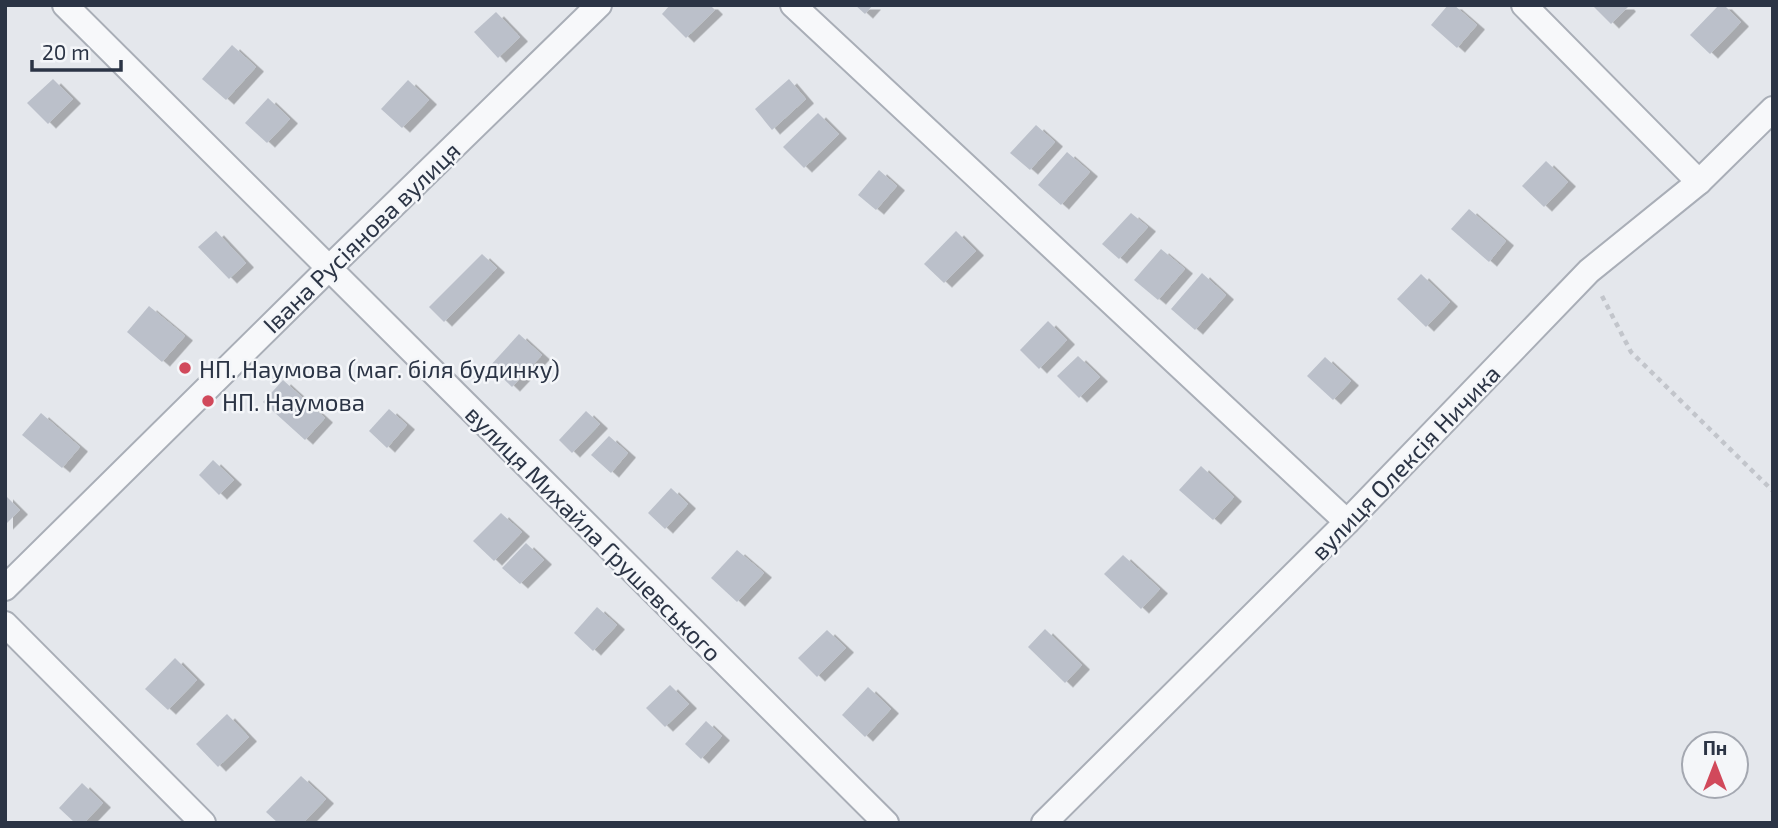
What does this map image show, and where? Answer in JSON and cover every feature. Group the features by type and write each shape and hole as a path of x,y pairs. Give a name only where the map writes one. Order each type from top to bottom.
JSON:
{"street":[{"name":"вулиця Михайла Грушевського","path":"65,5 887,823"},
{"name":"Івана Русіянова вулиця","path":"5,589 328,268 599,5"},
{"path":"793,5 1347,522"},
{"path":"1524,5 1699,182"},
{"name":"вулиця Олексія Ничика","path":"1044,823 1347,522 1589,271 1699,182 1773,109"},
{"path":"5,624 203,823"}],"path":[{"path":"1589,271 1631,352 1773,491"}],"building":[{"path":"670,5 710,5 715,10 686,38 662,14"},
{"path":"855,5 873,5 865,14"},
{"path":"1448,5 1454,5 1477,25 1457,48 1431,25"},
{"path":"1592,5 1626,5 1628,7 1611,24"},
{"path":"1719,5 1724,5 1741,22 1710,54 1690,35"},
{"path":"496,12 520,37 498,58 474,32"},
{"path":"232,45 256,67 226,100 202,79"},
{"path":"53,79 73,99 48,124 27,103"},
{"path":"789,79 806,99 772,130 755,109"},
{"path":"408,80 429,100 402,128 381,109"},
{"path":"268,98 290,119 267,143 245,123"},
{"path":"818,113 839,134 804,168 783,147"},
{"path":"1036,125 1055,142 1030,170 1010,153"},
{"path":"1067,152 1090,172 1061,205 1038,185"},
{"path":"1546,161 1568,182 1544,207 1522,186"},
{"path":"879,170 897,186 876,210 858,195"},
{"path":"1469,209 1506,241 1489,262 1451,229"},
{"path":"1131,213 1148,227 1119,259 1102,244"},
{"path":"216,231 246,263 229,279 198,247"},
{"path":"956,231 976,251 944,283 924,264"},
{"path":"1161,249 1185,269 1158,300 1134,280"},
{"path":"482,254 497,268 444,322 429,307"},
{"path":"1202,273 1226,295 1195,330 1171,309"},
{"path":"1421,274 1450,302 1426,327 1397,299"},
{"path":"149,306 185,336 162,362 127,332"},
{"path":"1048,321 1067,340 1039,369 1020,350"},
{"path":"519,334 542,355 512,387 490,366"},
{"path":"1078,356 1100,377 1079,398 1057,376"},
{"path":"1325,357 1351,381 1333,400 1307,376"},
{"path":"283,380 325,418 305,440 263,402"},
{"path":"389,409 407,425 387,448 369,431"},
{"path":"586,411 600,424 572,453 559,440"},
{"path":"41,413 80,447 62,468 22,435"},
{"path":"609,436 628,453 611,473 591,455"},
{"path":"213,460 234,480 219,495 199,475"},
{"path":"1201,466 1234,497 1213,520 1179,490"},
{"path":"671,488 688,504 665,529 648,513"},
{"path":"5,495 20,510 5,525"},
{"path":"501,513 522,532 494,561 473,541"},
{"path":"526,543 544,560 520,584 502,568"},
{"path":"737,550 764,573 737,602 711,578"},
{"path":"1123,555 1160,589 1141,609 1104,574"},
{"path":"597,607 617,625 593,651 574,633"},
{"path":"1045,629 1082,665 1065,683 1028,647"},
{"path":"827,630 846,648 817,677 798,658"},
{"path":"175,658 197,680 168,710 145,689"},
{"path":"670,685 689,704 665,727 646,708"},
{"path":"868,687 891,709 865,737 842,715"},
{"path":"227,714 249,737 218,767 196,744"},
{"path":"706,721 722,736 701,759 685,744"},
{"path":"301,776 326,799 303,823 278,823 266,812"},
{"path":"82,783 103,803 84,823 75,823 59,808"}],"place":[{"name":"НП. Наумова (маг. біля будинку)","path":"185,368"},
{"name":"НП. Наумова","path":"208,401"}]}
